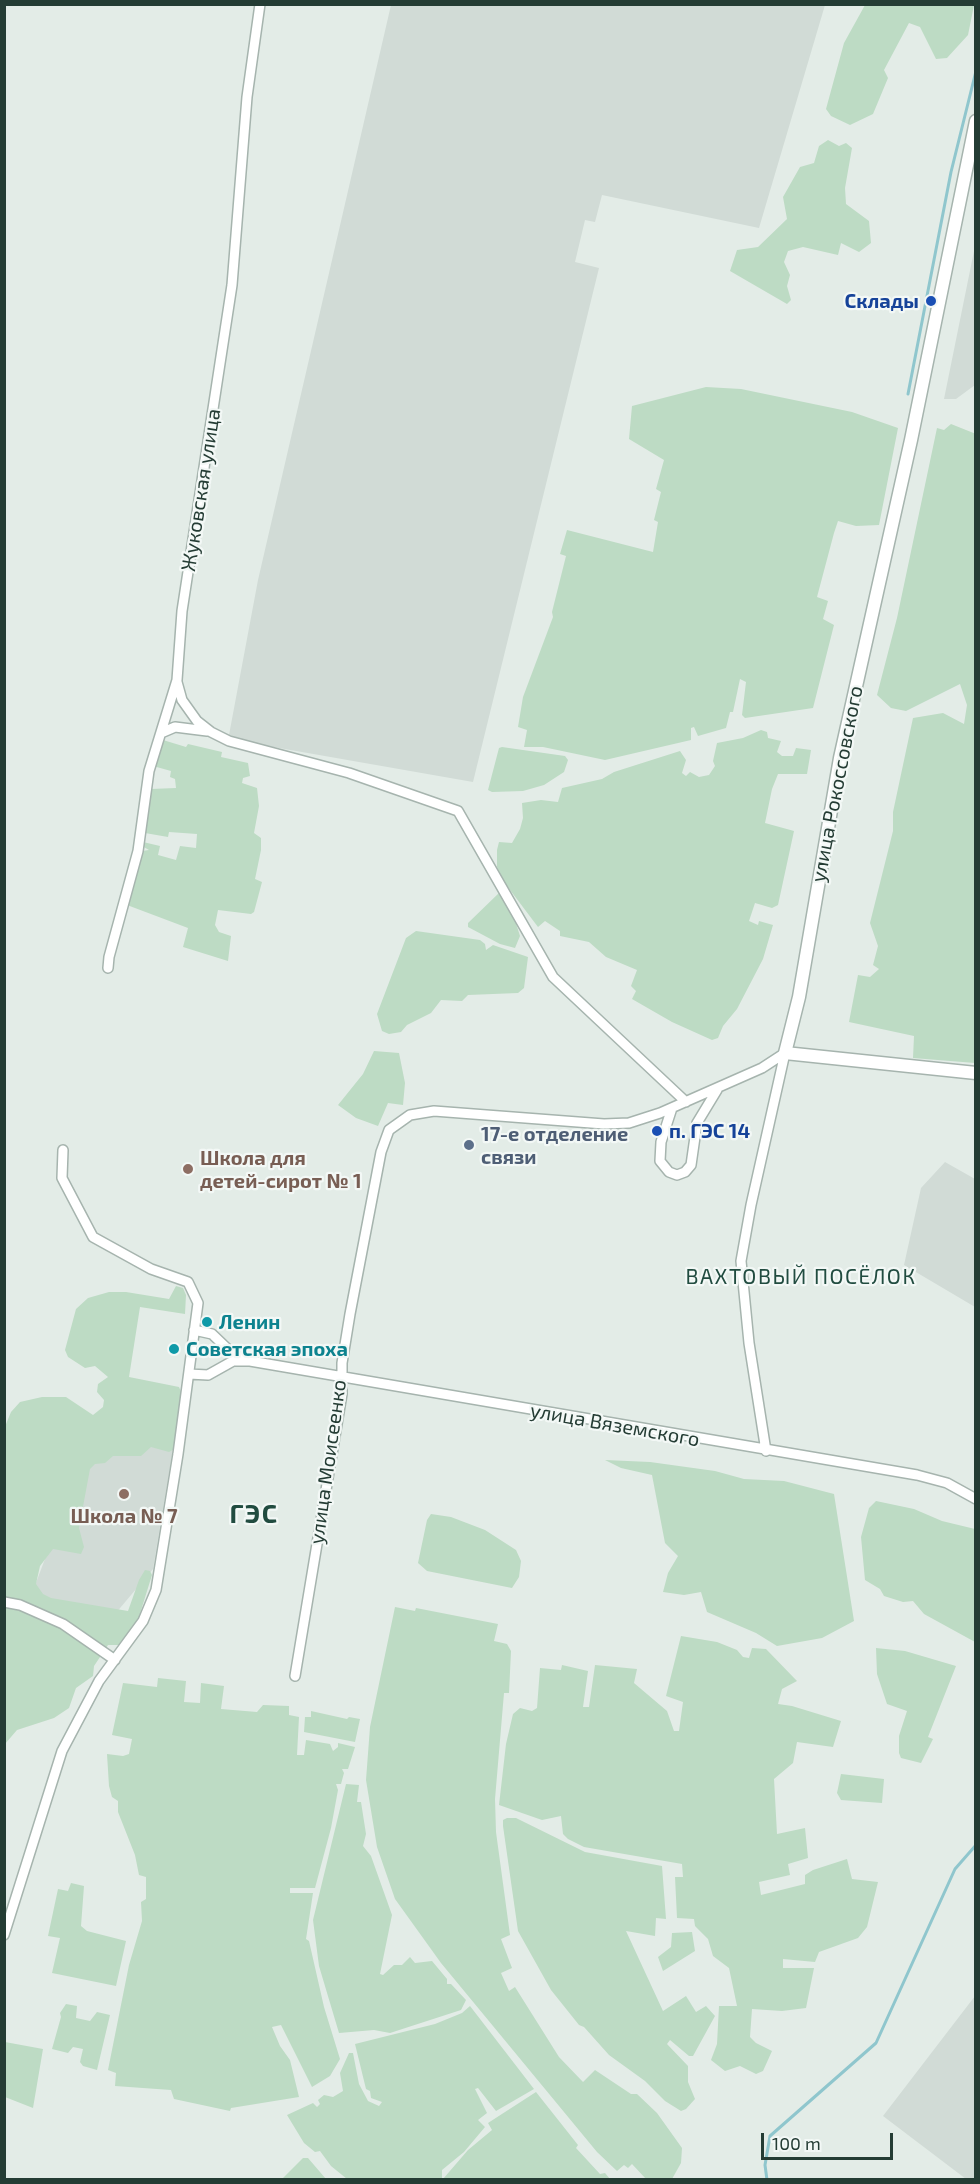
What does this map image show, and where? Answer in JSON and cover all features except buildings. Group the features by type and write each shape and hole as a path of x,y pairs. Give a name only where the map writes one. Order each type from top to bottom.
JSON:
{"street":[{"name":"Жуковская улица","path":"108,968 138,851 149,771 177,680 182,611 232,285 247,97 260,4"},
{"name":"улица Рокоссовского","path":"766,1451 748,1334 741,1261 753,1194 799,997 840,758 911,440 975,121"},
{"path":"177,680 180,694 187,708 211,732"},
{"path":"161,733 175,727 191,727 211,732 243,746 349,773 458,811 553,977 686,1102"},
{"path":"785,1053 975,1073"},
{"name":"улица Моисеенко","path":"295,1676 342,1394 350,1314 386,1136 399,1121 417,1113 434,1111 612,1125 637,1121 762,1068 785,1053"},
{"path":"672,1108 662,1142 660,1161 665,1169 677,1175 685,1172 691,1165 697,1123 720,1087"},
{"path":"4,1935 63,1751 85,1704 143,1621 156,1590 178,1454 198,1303 188,1282 151,1269 93,1237 63,1178 63,1150"},
{"path":"195,1330 212,1334 234,1355 250,1361"},
{"path":"220,1368 225,1357 223,1344"},
{"path":"189,1374 208,1375 233,1361 250,1361"},
{"name":"улица Вяземского","path":"250,1361 928,1478 955,1486 975,1499"},
{"path":"4,1602 20,1605 63,1624 115,1660"}],"shaded area":[{"path":"391,5 825,5 759,228 602,195 595,222 585,220 575,262 599,268 473,782 262,745 229,735 258,580"},
{"path":"975,246 975,385 956,399 944,399"},
{"path":"945,1162 975,1179 975,1307 904,1265 921,1188"},
{"name":"Школа № 7","path":"94,1429 174,1442 153,1569 115,1614 31,1596"},
{"path":"975,1996 975,2179 966,2179 883,2116"}],"green space":[{"path":"865,5 974,5 968,35 947,58 936,59 920,27 909,23 884,70 888,78 873,114 850,125 831,116 826,109 844,43"},
{"path":"828,140 839,146 846,143 852,148 845,188 846,204 869,221 871,243 859,252 841,243 838,255 803,247 788,251 784,262 790,275 787,286 791,300 787,304 730,271 737,250 758,247 787,219 783,197 800,167 814,163 819,146"},
{"path":"706,387 741,389 852,412 898,428 879,525 856,526 838,521 834,533 817,597 828,601 823,619 834,625 813,708 745,718 742,715 746,682 740,679 733,712 730,712 726,728 698,736 694,727 691,728 691,740 605,760 543,747 524,747 527,730 518,727 523,697 553,617 552,612 566,556 560,554 567,530 653,552 658,522 654,520 661,492 656,489 664,460 629,439 632,406"},
{"path":"951,424 976,434 975,1063 913,1058 914,1036 849,1022 858,975 870,977 879,969 873,965 878,946 870,923 893,831 893,812 913,718 943,713 964,724 967,705 960,684 906,711 891,708 877,695 897,618 937,428 944,430"},
{"path":"761,730 767,732 768,738 781,741 777,752 782,756 793,756 796,748 811,750 807,774 778,774 772,789 765,823 794,831 778,905 772,908 755,903 749,921 758,925 759,921 773,925 763,959 737,1009 723,1026 718,1038 712,1040 672,1022 632,999 636,991 631,986 637,970 606,957 589,942 560,936 560,931 545,921 538,927 504,882 497,867 497,850 499,842 512,843 520,829 523,818 522,803 541,800 558,802 562,788 602,779 614,772 680,751 686,760 682,773 686,776 690,772 699,777 709,775 715,766 713,761 717,743 743,738"},
{"path":"163,740 186,747 188,744 222,752 221,757 248,763 250,776 243,778 242,783 257,788 259,806 254,833 261,838 261,850 255,879 262,882 254,912 251,914 218,910 215,925 219,932 231,936 228,961 183,947 188,928 127,905 142,851 149,850 142,846 143,842 160,846 158,855 176,860 180,846 196,848 197,834 169,832 168,837 145,833 151,789 176,788 175,779 170,777 171,771 153,766"},
{"path":"499,748 565,756 568,760 564,772 544,785 523,791 492,792 488,790"},
{"path":"500,892 512,911 520,936 515,948 500,944 468,927 468,923"},
{"path":"416,931 480,940 485,944 486,950 493,945 528,957 524,988 518,993 468,995 462,1001 441,1000 431,1013 407,1025 401,1032 389,1034 382,1031 377,1014 406,938"},
{"path":"374,1051 399,1053 405,1083 403,1105 388,1103 378,1126 356,1118 338,1105 363,1074"},
{"path":"176,1286 183,1288 186,1295 185,1314 140,1307 129,1377 179,1387 182,1394 176,1448 169,1452 151,1447 141,1456 113,1456 105,1463 95,1464 90,1469 79,1528 84,1547 81,1554 53,1549 40,1566 36,1584 43,1594 51,1598 128,1611 139,1580 145,1570 150,1571 152,1575 138,1620 120,1645 108,1645 94,1666 93,1676 76,1688 69,1708 54,1718 17,1730 5,1744 4,1429 11,1412 20,1402 42,1397 66,1397 93,1415 103,1407 104,1400 97,1392 98,1384 108,1377 95,1366 85,1368 68,1357 65,1350 76,1309 88,1298 109,1292 126,1292 169,1299"},
{"path":"605,1460 650,1462 715,1471 744,1479 784,1481 834,1494 854,1621 822,1638 777,1646 756,1633 707,1612 701,1592 684,1595 663,1592 668,1573 678,1556 665,1543 652,1475 621,1468"},
{"path":"876,1501 914,1509 942,1521 975,1529 975,1642 924,1614 913,1601 903,1602 884,1596 880,1589 865,1580 861,1537 869,1508"},
{"path":"431,1514 451,1517 485,1530 516,1550 521,1561 519,1577 512,1588 427,1571 418,1563 427,1520"},
{"path":"395,1607 415,1611 416,1608 498,1624 494,1641 507,1644 511,1651 509,1693 504,1693 495,1799 496,1832 510,1935 501,1939 512,1968 501,1973 509,1991 515,1987 559,2057 583,2082 595,2070 631,2094 637,2094 657,2113 682,2148 681,2163 672,2179 646,2179 632,2164 628,2168 624,2165 617,2171 597,2152 441,1963 395,1899 377,1847 366,1780 370,1727"},
{"path":"681,1636 717,1642 749,1658 752,1648 766,1649 797,1681 782,1689 778,1704 841,1721 833,1747 797,1742 793,1763 774,1779 777,1834 805,1828 808,1858 788,1864 790,1875 759,1882 761,1895 805,1884 805,1875 813,1870 847,1859 852,1879 878,1882 867,1927 858,1938 819,1952 815,1962 783,1959 783,1968 814,1968 806,2008 782,2011 752,2009 750,2037 756,2043 772,2051 763,2071 756,2074 740,2066 725,2071 711,2060 717,2044 719,2006 737,2006 729,1968 713,1956 708,1939 695,1926 694,1919 677,1918 675,1877 683,1877 682,1864 584,1847 563,1834 561,1816 542,1820 499,1805 506,1744 513,1714 520,1708 532,1711 537,1708 540,1668 561,1670 562,1665 588,1671 583,1707 589,1707 595,1665 637,1669 634,1683 667,1711 674,1731 679,1731 683,1702 666,1696"},
{"path":"876,1648 905,1651 956,1666 928,1737 933,1739 921,1763 901,1758 899,1753 899,1736 907,1711 887,1704 877,1674"},
{"path":"158,1678 186,1681 184,1702 200,1703 201,1683 224,1686 221,1709 257,1712 263,1705 289,1706 289,1715 299,1717 297,1755 304,1755 306,1740 330,1744 333,1751 338,1747 338,1743 355,1747 348,1769 342,1769 344,1773 341,1784 336,1784 338,1790 331,1828 315,1888 290,1888 290,1893 313,1893 306,1939 309,1941 324,2007 340,2059 330,2076 312,2087 281,2025 272,2027 280,2046 290,2060 299,2097 231,2108 230,2111 174,2099 171,2090 115,2086 116,2073 108,2070 129,1965 142,1921 141,1902 146,1899 146,1877 139,1875 135,1855 118,1812 118,1801 112,1797 107,1754 123,1756 129,1754 132,1739 112,1735 123,1683 157,1687"},
{"path":"311,1711 347,1719 349,1717 360,1719 355,1742 304,1732 305,1717 311,1717"},
{"path":"841,1774 884,1779 882,1803 841,1800 837,1793"},
{"path":"346,1784 359,1785 357,1802 361,1802 366,1834 363,1846 371,1856 392,1915 380,1974 383,1975 394,1965 402,1965 410,1957 415,1963 432,1961 447,1979 447,1984 451,1984 466,2000 461,2010 390,2033 374,2030 339,2033 319,1966 313,1920"},
{"path":"516,1818 585,1852 662,1866 666,1919 656,1918 655,1936 626,1931 663,2011 686,1996 696,2012 706,2006 715,2016 693,2056 689,2056 670,2040 667,2044 688,2066 688,2082 695,2099 686,2109 681,2111 665,2101 645,2081 609,2055 584,2027 579,2025 551,1990 518,1931 503,1826 503,1820"},
{"path":"71,1883 84,1886 81,1926 87,1931 126,1941 116,1986 52,1973 60,1938 48,1936 58,1889 68,1891"},
{"path":"692,1932 695,1951 663,1971 658,1957 671,1947 672,1933"},
{"path":"66,2004 77,2006 76,2018 90,2021 97,2012 110,2015 97,2070 83,2066 80,2062 83,2049 73,2047 68,2053 52,2049 61,2017 60,2013"},
{"path":"470,2006 534,2089 496,2111 478,2088 475,2089 487,2113 478,2120 485,2127 464,2152 442,2170 442,2179 347,2179 331,2166 320,2151 315,2152 304,2143 287,2115 313,2103 317,2107 320,2104 318,2100 324,2095 333,2097 343,2091 340,2073 349,2053 353,2053 359,2084 368,2101 379,2106 382,2102 371,2098 370,2091 366,2089 355,2044 435,2024 462,2013"},
{"path":"5,2042 43,2049 33,2108 5,2097"},
{"path":"536,2092 578,2145 576,2148 600,2174 605,2173 610,2179 443,2179 468,2150 492,2130 488,2123"},
{"path":"303,2158 308,2158 326,2179 282,2179"}],"waterway":[{"path":"908,394 951,172 976,71"},
{"path":"767,2180 765,2165 770,2136 876,2043 955,1869 976,1845"}],"place":[{"name":"Склады","path":"931,301"},
{"name":"п. ГЭС 14","path":"657,1131"},
{"name":"17-е отделение связи","path":"469,1145"},
{"name":"Школа для детей-сирот № 1","path":"188,1169"},
{"name":"Ленин","path":"207,1322"},
{"name":"Советская эпоха","path":"174,1349"},
{"name":"Школа № 7","path":"124,1494"}],"district":[{"name":"ВАХТОВЫЙ ПОСЁЛОК","path":"801,1277"},
{"name":"ГЭС","path":"254,1514"}]}
